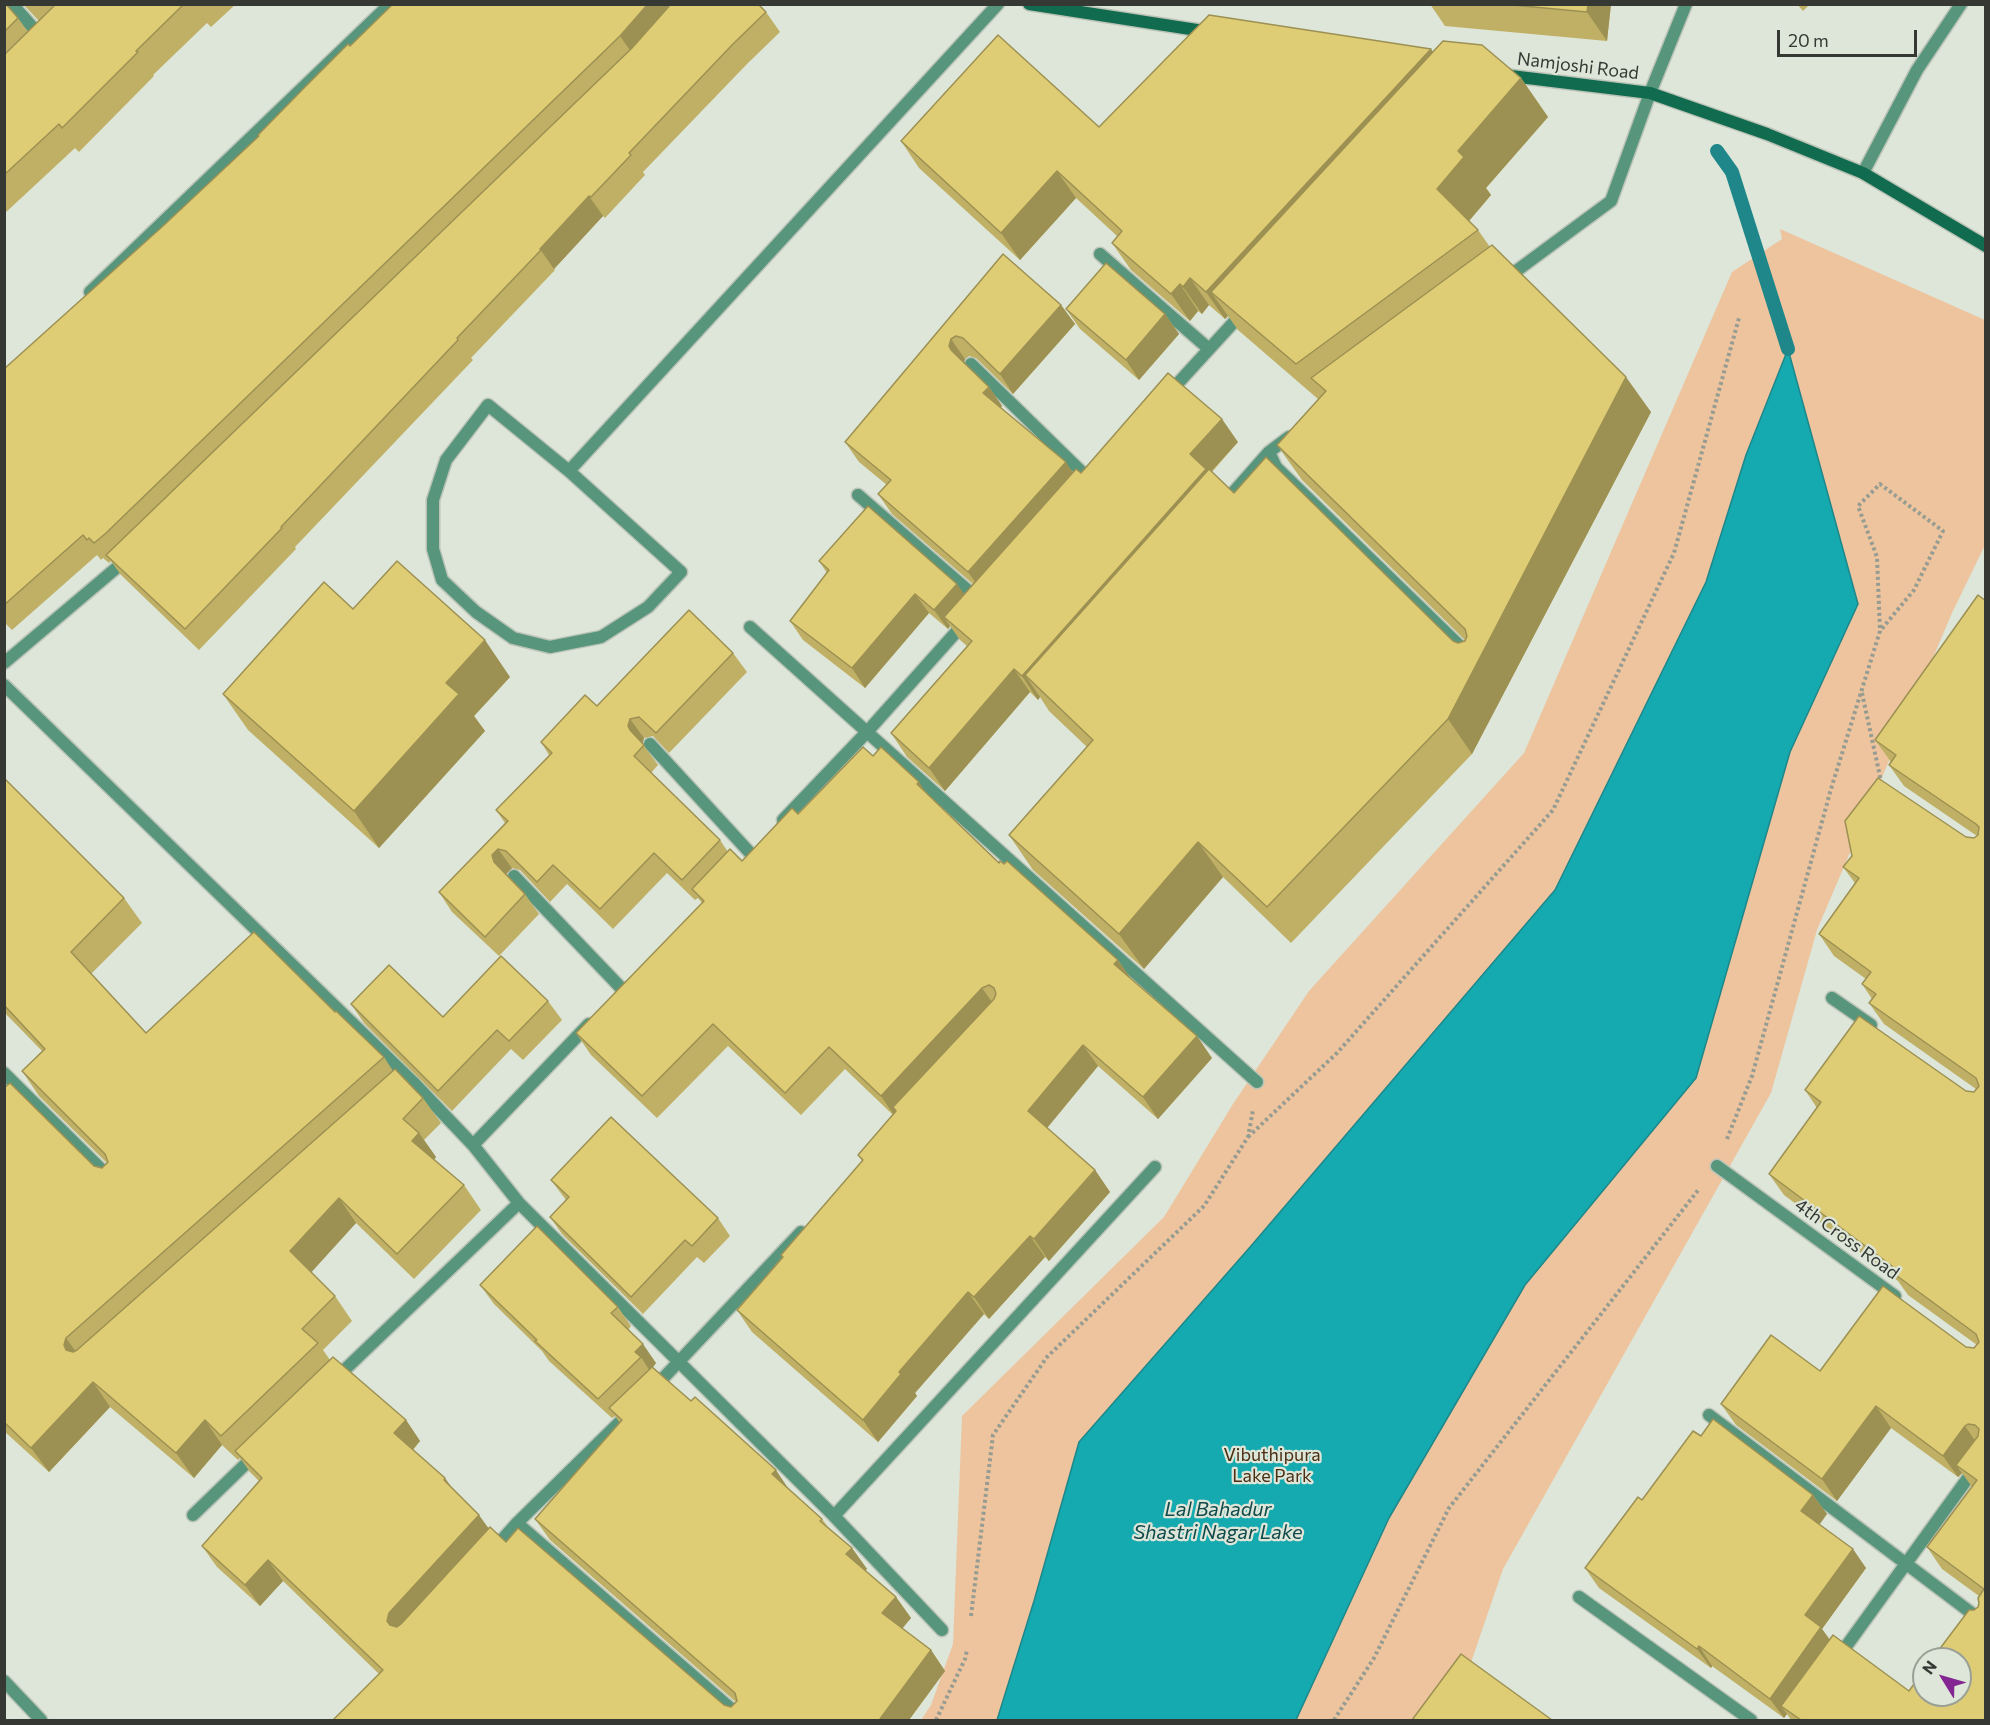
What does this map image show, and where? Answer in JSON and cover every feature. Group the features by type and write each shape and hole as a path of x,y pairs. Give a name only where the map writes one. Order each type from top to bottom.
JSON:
{"main road":[{"path":"1029,4 1222,34"},
{"name":"Namjoshi Road","path":"1490,73 1650,93 1767,134 1863,173 1986,246"}],"street":[{"path":"12,4 47,43"},
{"path":"82,300 390,4"},
{"path":"569,471 998,4"},
{"path":"1497,285 1611,201 1650,93 1686,4"},
{"path":"1863,173 1917,70 1962,4"},
{"path":"1100,254 1209,349"},
{"path":"1161,402 1249,306"},
{"path":"971,364 1091,481"},
{"path":"488,405 569,471 681,573 648,607 601,638 550,647 513,638 476,612 442,580 433,549 433,500 446,460 488,405"},
{"path":"1215,513 1269,452 1298,431"},
{"path":"1269,452 1276,467 1476,662"},
{"path":"774,830 867,732 987,598 858,495"},
{"path":"4,663 134,552"},
{"path":"750,627 1257,1082"},
{"path":"4,685 408,1086 472,1145 519,1203 834,1516 942,1630"},
{"path":"650,744 751,854"},
{"path":"514,876 622,988"},
{"path":"1832,998 1880,1032"},
{"path":"472,1145 599,1013"},
{"path":"4,1073 117,1185"},
{"name":"4th Cross Road","path":"1717,1166 1909,1306"},
{"path":"834,1516 1155,1167"},
{"path":"330,1384 519,1203"},
{"path":"487,1557 518,1523 680,1363 810,1223"},
{"path":"1709,1415 1986,1624"},
{"path":"193,1515 262,1449"},
{"path":"1832,1665 1986,1453"},
{"path":"518,1523 744,1720"},
{"path":"1578,1597 1751,1720"},
{"path":"4,1681 41,1720"}],"path":[{"path":"970,1623 993,1435 1047,1357 1204,1206 1248,1137 1337,1053 1553,810 1674,553 1739,318"},
{"path":"1334,1720 1374,1658 1449,1508 1717,1166 1752,1076 1831,789 1880,631 1877,557 1858,506 1880,484 1942,531 1914,590 1880,631"},
{"path":"1862,692 1881,781"},
{"path":"1248,1137 1257,1082"},
{"path":"936,1720 965,1659 967,1647"}],"green space":[{"name":"Vibuthipura Lake Park","path":"1780,229 1985,320 1985,545 1952,613 1817,930 1771,1093 1503,1569 1454,1712 1448,1720 921,1720 931,1705 953,1644 962,1416 1164,1217 1233,1104 1309,991 1524,753 1732,272 1782,239"}],"water":[{"name":"Lal Bahadur Shastri Nagar Lake","path":"1788,349 1858,604 1790,752 1696,1078 1525,1285 1389,1518 1296,1720 997,1720 1034,1601 1079,1442 1251,1246 1555,890 1706,582 1746,455"}],"building":[{"path":"4,4 18,18 4,32"},
{"path":"56,4 184,4 62,128 59,124 4,175 4,55"},
{"path":"393,4 648,4 620,36 105,534 94,543 83,535 4,605 4,369 259,136 348,44 350,46"},
{"path":"671,4 758,4 766,12 629,153 631,155 591,197 589,196 457,338 458,340 185,629 106,555 632,48"},
{"path":"1502,4 1588,4 1587,12"},
{"path":"1209,15 1431,49 1206,292 1190,278 1183,287 1180,284 1171,294 1112,243 1122,231 1057,171 1001,233 901,141 998,35 1099,127"},
{"path":"1443,41 1482,45 1521,78 1458,151 1464,157 1437,189 1478,230 1296,364 1211,292"},
{"path":"1492,245 1626,377 1448,719 1267,907 1198,842 1119,934 1009,835 1093,740 1025,675 1209,469 1234,493 1266,457 1453,641 1458,643 1465,641 1467,636 1465,629 1277,445 1326,391 1311,378"},
{"path":"1003,254 1061,305 1000,374 963,338 956,336 951,339 949,346 989,387 983,393 1066,462 968,572 878,494 891,480 845,442"},
{"path":"1106,263 1165,314 1126,360 1066,309"},
{"path":"1168,373 1222,419 1190,454 1206,469 1022,676 1014,669 929,768 891,733 972,641 944,617 1076,469 1081,473"},
{"path":"868,506 957,584 934,610 915,594 852,668 790,621 829,570 819,561"},
{"path":"397,561 485,640 446,683 459,694 354,811 223,694 324,582 353,609"},
{"path":"1978,595 1986,601 1986,1720 1801,1720 1781,1706 1833,1635 1909,1691 1912,1687 1912,1707 1972,1707 1972,1647 1941,1647 1969,1610 1978,1607 1978,1598 1984,1589 1927,1547 1977,1480 1956,1465 1978,1436 1979,1429 1975,1425 1965,1426 1943,1456 1876,1406 1822,1479 1721,1404 1771,1335 1820,1371 1883,1286 1966,1347 1974,1348 1979,1342 1976,1334 1893,1273 1896,1269 1769,1174 1821,1102 1805,1090 1859,1016 1966,1091 1974,1092 1979,1086 1976,1078 1869,1003 1876,994 1862,984 1871,972 1819,934 1859,878 1843,867 1852,856 1845,821 1878,778 1966,837 1974,838 1978,835 1979,827 1976,824 1889,765 1896,755 1875,740"},
{"path":"689,610 733,653 656,733 639,717 630,719 628,726 644,745 634,756 720,840 682,880 654,853 600,909 553,865 537,882 506,851 498,849 492,855 494,862 525,894 485,937 439,892 508,821 496,810 552,753 541,742 585,695 597,706"},
{"path":"863,747 873,756 881,747 999,863 1000,861 1004,864 1007,861 1118,960 1114,964 1197,1036 1143,1097 1083,1045 1028,1111 1095,1170 1034,1239 1030,1236 974,1297 968,1292 899,1372 901,1374 863,1420 737,1310 863,1160 858,1155 896,1111 893,1107 994,999 996,994 994,988 989,985 982,988 881,1096 829,1047 785,1093 713,1024 642,1096 576,1033 704,901 692,889 730,849 742,861 792,808 798,814"},
{"path":"4,778 124,898 71,952 146,1033 254,932 384,1057 66,1338 64,1345 66,1350 73,1352 77,1350 395,1069 423,1098 403,1119 419,1133 412,1141 464,1185 397,1254 339,1198 290,1251 335,1296 302,1329 318,1343 221,1436 205,1420 176,1453 93,1382 31,1448 4,1422 4,1088 10,1083 94,1166 102,1168 108,1162 105,1154 22,1071 45,1049 4,1005"},
{"path":"501,956 548,1001 509,1041 497,1030 438,1091 351,1004 389,965 443,1017"},
{"path":"611,1117 718,1218 692,1246 685,1240 631,1297 550,1217 569,1197 551,1180"},
{"path":"537,1226 618,1307 611,1313 643,1344 635,1352 641,1357 598,1399 535,1341 537,1340 480,1285"},
{"path":"333,1357 406,1420 394,1433 445,1478 444,1480 479,1515 389,1613 387,1621 390,1625 397,1627 401,1624 490,1527 506,1542 518,1528 724,1705 731,1707 737,1701 735,1693 535,1519 622,1420 609,1408 652,1367 691,1401 695,1397 776,1470 772,1474 822,1519 820,1521 852,1548 846,1554 896,1597 882,1613 931,1650 880,1719 882,1720 333,1720 383,1670 268,1560 245,1585 202,1546 262,1478 235,1451"},
{"path":"1713,1419 1813,1495 1801,1511 1853,1549 1805,1615 1821,1627 1770,1699 1699,1646 1697,1649 1585,1568 1638,1497 1642,1500 1693,1431 1701,1436"},
{"path":"1461,1654 1552,1720 1412,1720"}],"waterway":[{"path":"1717,151 1732,172 1788,349"}]}
